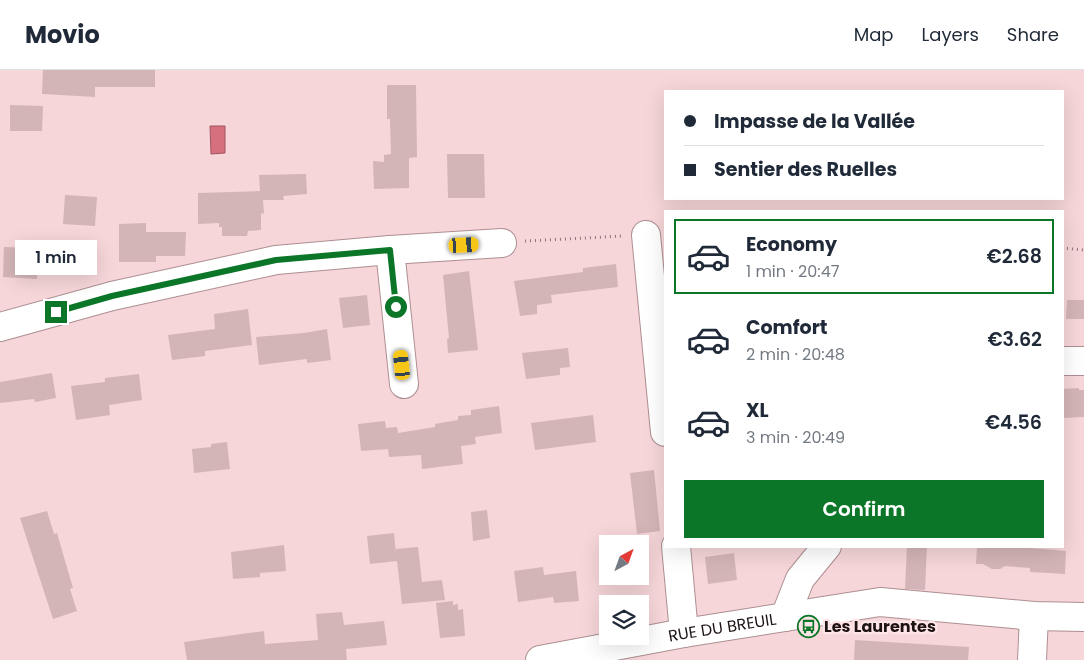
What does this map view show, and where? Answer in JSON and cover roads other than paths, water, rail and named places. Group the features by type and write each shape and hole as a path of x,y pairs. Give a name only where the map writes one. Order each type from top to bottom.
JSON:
{"street":[{"path":"646,235 664,422"},
{"path":"0,327 112,296 276,260 502,242"},
{"path":"390,250 404,384"},
{"path":"1064,361 1084,361"},
{"path":"676,548 684,633"},
{"path":"785,617 800,579 825,548"},
{"name":"RUE DU BREUIL","path":"540,660 684,633 880,602 1034,616 1084,617"},
{"path":"1032,660 1034,616"}],"place":[{"name":"Les Laurentes","path":"808,626"}]}
